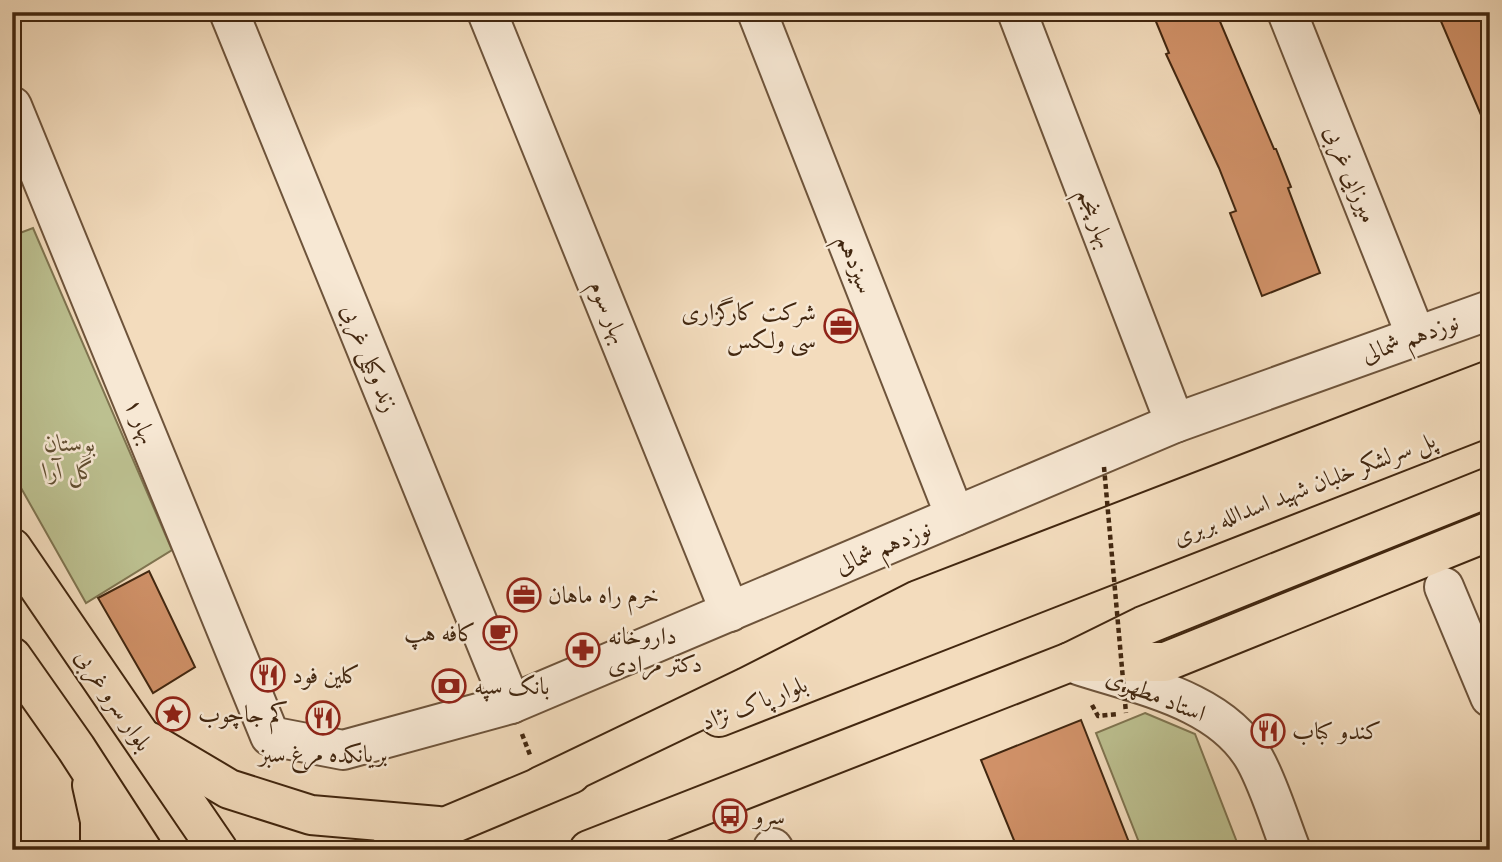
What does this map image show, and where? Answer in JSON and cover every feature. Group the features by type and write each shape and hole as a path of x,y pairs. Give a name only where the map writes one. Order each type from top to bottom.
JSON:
{"main road":[{"path":"541,786 747,687 918,600 1490,380"},
{"name":"پل سرلشکر خلبان شهید اسدالله بربری","path":"1118,560 1490,416"},
{"path":"589,850 1070,662 1143,626 1490,487"},
{"path":"1070,662 1165,662 1490,531"},
{"name":"بلوار سرو غربی","path":"12,548 218,850"},
{"name":"بلوار پاک نژاد","path":"390,850 441,838 541,786 1118,560"},
{"path":"12,657 76,748 142,850"},
{"path":"137,734 229,789 311,815 441,838"},
{"path":"76,748 97,802 100,850"}],"street":[{"name":"زند وکیلی غربی","path":"229,12 511,704"},
{"name":"بهار سوم","path":"487,12 730,611"},
{"name":"سیزدهم","path":"757,12 955,516"},
{"name":"بهار پنجم","path":"1017,12 1175,423"},
{"name":"میرزایی غربی","path":"1287,12 1416,336"},
{"name":"بهار ۱","path":"12,106 270,736"},
{"name":"نوزدهم شمالی","path":"270,736 343,750 511,704 1175,423 1490,310"},
{"path":"1444,587 1490,697"},
{"name":"استاد مطهری","path":"1070,662 1190,703 1214,717 1236,736 1255,759 1291,850"}],"path":[{"path":"1098,716 1126,712 1104,467"},
{"path":"511,704 541,786"}],"green space":[{"name":"بوستان گل‌ آرا","path":"33,228 172,550 86,603 12,472 12,236"},
{"path":"1145,713 1195,734 1240,850 1142,850 1096,733"}],"building":[{"path":"1152,12 1216,12 1276,149 1320,273 1262,296 1230,213 1236,211 1166,54 1169,53"},
{"path":"1437,12 1490,12 1490,136"},
{"path":"149,571 195,667 153,693 98,598"},
{"path":"1081,720 1132,850 1018,850 981,760"}],"place":[{"name":"شرکت کارگزاری سی ولکس","path":"841,326"},
{"name":"خرم راه ماهان","path":"524,595"},
{"name":"کافه هپ","path":"500,633"},
{"name":"داروخانه دکتر مرادی","path":"583,650"},
{"name":"کلین فود","path":"268,675"},
{"name":"بانک سپه","path":"449,686"},
{"name":"کم جاچوب","path":"173,714"},
{"name":"بریانکده مرغ سبز","path":"323,718"},
{"name":"کندو کباب","path":"1268,731"},
{"name":"سرو","path":"730,816"}]}
